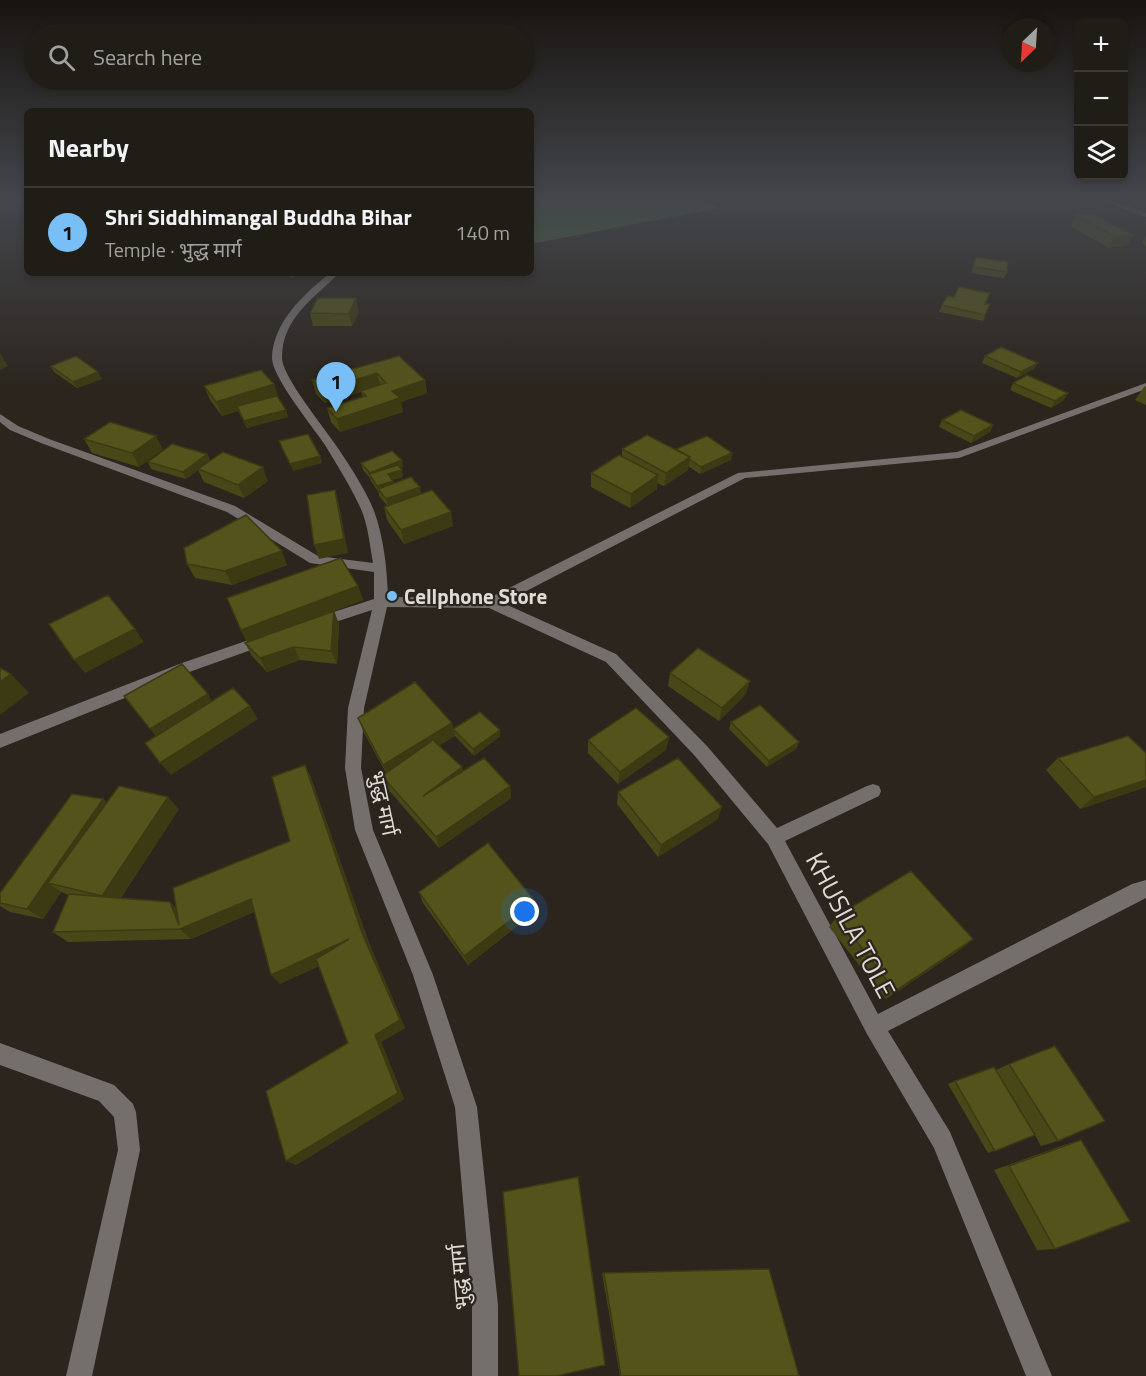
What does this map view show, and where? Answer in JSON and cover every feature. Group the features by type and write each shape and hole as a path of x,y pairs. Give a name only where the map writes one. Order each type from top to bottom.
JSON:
{"street":[{"name":"भुद्ध मार्ग","path":"331,276 313,291 294,312 284,329 277,359 283,376 331,446 368,511 381,568 381,602 356,708 353,768 364,830 423,975 466,1107 486,1305 484,1376"},
{"path":"302,628 381,602 491,603 742,476 959,455 1146,386"},
{"path":"0,417 14,428 45,441 231,508 315,560 381,568"},
{"name":"KHUSILA TOLE","path":"491,603 611,658 701,751 774,838 874,1027 942,1140 1039,1376"},
{"path":"0,741 187,667 279,635"},
{"path":"774,838 873,791"},
{"path":"874,1027 1139,890 1146,889"},
{"path":"0,1054 106,1093 125,1112 129,1150 79,1376"}],"building":[{"path":"975,261 1008,262 1007,272 973,267"},
{"path":"959,287 990,293 985,304 990,304 985,315 942,305 947,296 954,297"},
{"path":"318,298 356,298 349,314 310,313"},
{"path":"1001,347 1038,363 1021,372 985,356"},
{"path":"76,356 98,372 73,382 51,366"},
{"path":"399,356 425,380 392,391 400,398 337,419 327,408 366,396 361,391 386,383 377,373 321,390 312,380"},
{"path":"261,370 274,384 216,402 204,386"},
{"path":"1027,375 1068,393 1055,401 1013,383"},
{"path":"277,396 286,410 244,421 237,406"},
{"path":"961,410 993,425 974,436 942,420"},
{"path":"110,422 156,436 132,453 84,439"},
{"path":"308,434 320,456 290,464 279,441"},
{"path":"647,435 690,457 666,473 622,449"},
{"path":"707,436 732,453 701,467 676,449"},
{"path":"172,444 207,454 183,472 148,462"},
{"path":"392,451 402,460 370,473 361,463"},
{"path":"223,452 263,467 238,485 198,469"},
{"path":"619,455 658,475 631,494 591,473"},
{"path":"398,465 402,470 388,474 393,481 377,486 369,474"},
{"path":"411,477 420,487 386,499 378,489"},
{"path":"335,490 344,539 314,545 307,495"},
{"path":"432,490 451,512 401,530 384,507"},
{"path":"246,515 282,551 225,571 187,564 184,548"},
{"path":"341,558 358,586 241,630 227,598"},
{"path":"108,595 135,629 74,660 49,624"},
{"path":"334,611 331,651 294,647 260,658 245,643"},
{"path":"698,648 750,681 722,708 670,673"},
{"path":"182,664 208,694 150,729 124,696"},
{"path":"0,668 11,674 0,682"},
{"path":"415,682 452,723 383,765 358,718"},
{"path":"233,688 250,706 160,763 145,743"},
{"path":"760,705 799,742 769,761 731,722"},
{"path":"636,708 669,737 620,772 588,740"},
{"path":"480,712 500,730 473,749 453,729"},
{"path":"1128,736 1146,753 1146,780 1094,797 1058,758"},
{"path":"433,740 462,767 423,796 484,758 510,786 436,837 382,776"},
{"path":"678,758 722,807 661,845 618,792"},
{"path":"305,765 362,933 400,1020 375,1035 398,1093 286,1161 266,1091 348,1043 316,959 349,939 271,975 251,899 180,929 53,932 69,894 170,902 179,925 173,888 290,841 272,777"},
{"path":"119,786 168,797 102,896 48,883"},
{"path":"72,794 103,799 27,909 0,903 0,893"},
{"path":"488,843 535,901 464,956 419,892"},
{"path":"911,871 973,939 895,991 837,916"},
{"path":"1055,1046 1105,1121 1058,1141 1009,1064"},
{"path":"994,1067 1035,1135 995,1151 955,1081"},
{"path":"1081,1140 1130,1221 1055,1249 1009,1166"},
{"path":"578,1177 605,1365 556,1376 519,1376 503,1192"},
{"path":"769,1269 799,1376 621,1376 604,1273"}],"place":[{"name":"Shri Siddhimangal Buddha Bihar","path":"336,412"},
{"name":"Cellphone Store","path":"392,596"}]}
